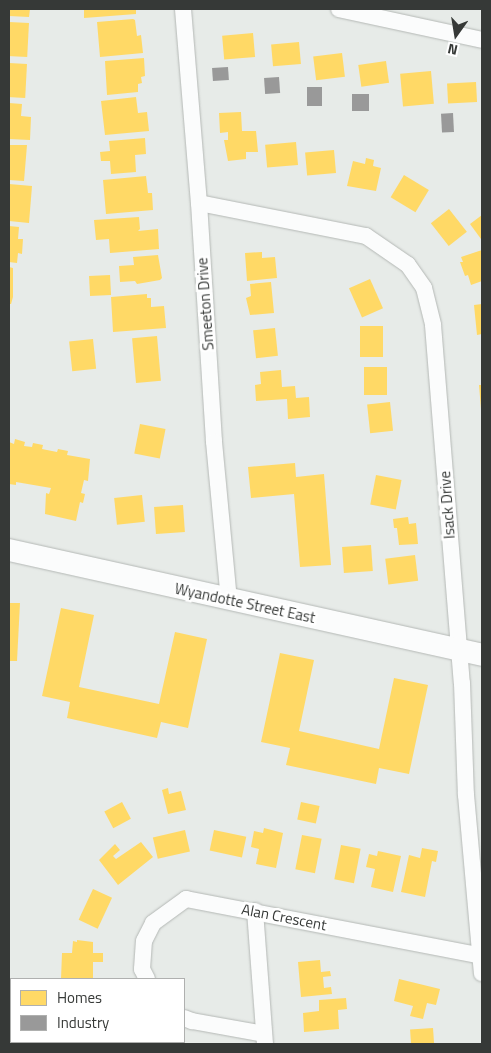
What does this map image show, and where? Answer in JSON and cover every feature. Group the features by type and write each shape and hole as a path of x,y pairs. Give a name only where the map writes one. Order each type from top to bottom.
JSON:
{"street":[{"name":"Smeeton Drive","path":"183,9 199,203 214,442 229,600"},
{"path":"339,9 482,40"},
{"name":"Isack Drive","path":"199,203 366,236 408,265 424,288 433,325 458,649 466,795 482,972"},
{"name":"Wyandotte Street East","path":"9,550 482,655"},
{"name":"Alan Crescent","path":"146,978 142,969 144,941 153,923 186,900 255,911 481,956"},
{"path":"185,1018 264,1039 255,911"}],"building: Homes":[{"path":"9,9 30,9 29,17 9,16"},
{"path":"84,9 136,9 136,14 84,18"},
{"path":"135,20 137,36 141,35 143,53 100,57 97,22"},
{"path":"9,22 29,23 27,57 9,56"},
{"path":"253,33 255,57 224,60 222,36"},
{"path":"299,42 301,64 273,66 271,44"},
{"path":"342,53 345,77 316,80 313,57"},
{"path":"144,58 145,76 141,77 142,83 138,84 138,92 107,95 105,61"},
{"path":"386,61 389,83 361,87 358,65"},
{"path":"9,63 27,64 25,98 9,97"},
{"path":"431,71 434,104 403,107 400,74"},
{"path":"476,82 477,102 448,103 447,84"},
{"path":"136,97 138,113 147,112 149,131 105,135 101,101"},
{"path":"9,103 22,104 21,116 31,117 30,140 9,139"},
{"path":"241,112 242,131 256,131 258,152 246,152 246,159 228,161 224,140 228,140 228,132 220,133 219,113"},
{"path":"145,138 146,154 135,155 136,172 111,174 110,161 101,161 100,152 110,151 109,141"},
{"path":"296,142 298,165 267,168 265,145"},
{"path":"9,145 27,145 24,181 9,180"},
{"path":"334,150 336,173 307,175 305,153"},
{"path":"366,158 374,160 373,166 381,168 376,191 347,186 353,161 365,164"},
{"path":"404,175 429,190 415,212 391,197"},
{"path":"146,176 148,193 152,193 153,210 106,214 103,180"},
{"path":"9,184 32,186 29,223 9,221"},
{"path":"449,209 467,232 449,246 431,223"},
{"path":"482,215 482,238 481,239 470,224"},
{"path":"139,217 140,229 138,231 158,229 159,249 110,253 109,239 96,240 94,220"},
{"path":"9,226 19,227 18,239 23,239 22,254 18,253 17,263 9,262"},
{"path":"482,250 482,281 471,285 468,275 465,276 460,262 463,262 461,257"},
{"path":"262,252 262,258 275,257 277,278 247,281 245,253"},
{"path":"158,255 162,278 160,280 137,284 135,281 120,282 119,266 134,265 133,257"},
{"path":"9,267 13,268 13,297 11,304 9,304"},
{"path":"110,275 111,295 90,296 89,276"},
{"path":"370,279 383,308 362,318 349,288"},
{"path":"271,282 274,313 250,315 246,298 251,296 250,284"},
{"path":"147,294 147,298 151,298 151,307 164,306 166,328 113,332 111,297"},
{"path":"482,304 482,334 477,335 474,305"},
{"path":"360,326 383,326 383,357 360,357"},
{"path":"275,328 278,356 256,358 253,330"},
{"path":"157,336 161,381 136,383 132,338"},
{"path":"93,339 96,369 72,371 69,342"},
{"path":"364,367 387,367 387,395 364,395"},
{"path":"281,370 282,387 295,386 296,398 309,397 310,417 288,419 287,399 256,401 255,385 261,384 260,372"},
{"path":"479,385 482,385 482,409 481,409"},
{"path":"390,402 393,431 370,433 367,404"},
{"path":"140,424 166,429 160,458 134,453"},
{"path":"15,439 25,442 24,446 32,447 33,443 43,445 42,449 57,452 58,449 68,451 67,455 90,459 88,481 84,480 81,493 85,494 83,503 80,502 76,521 45,514 46,493 49,494 51,488 16,482 16,485 9,484 9,442 14,444"},
{"path":"295,463 296,477 324,474 331,565 300,567 294,494 251,498 248,467"},
{"path":"376,475 402,480 396,509 370,504"},
{"path":"142,495 145,522 117,525 114,498"},
{"path":"183,505 185,532 156,534 154,507"},
{"path":"408,517 409,524 416,523 418,544 399,545 397,528 394,528 393,519"},
{"path":"371,545 373,571 344,573 342,547"},
{"path":"415,555 418,581 388,584 385,559"},
{"path":"9,603 20,603 17,661 9,661"},
{"path":"61,608 94,615 79,687 159,704 175,632 207,639 188,728 161,722 157,738 67,718 70,702 42,696"},
{"path":"280,653 314,660 299,731 379,749 394,678 428,685 409,774 379,768 376,784 286,765 290,748 261,742"},
{"path":"168,788 169,794 181,791 186,810 168,814 162,790"},
{"path":"122,802 131,819 113,828 104,811"},
{"path":"301,802 320,806 316,824 297,820"},
{"path":"264,828 283,833 276,868 256,864 259,849 251,847 254,831 263,833"},
{"path":"185,830 190,851 158,859 153,837"},
{"path":"214,830 246,837 242,857 210,851"},
{"path":"302,835 322,839 315,873 295,869"},
{"path":"141,842 153,857 118,885 99,860 115,844 120,850 113,856 116,859"},
{"path":"341,845 361,849 354,883 334,879"},
{"path":"422,848 438,851 436,862 432,861 425,897 401,892 409,855 420,858"},
{"path":"378,851 401,856 393,892 371,887 375,869 366,867 369,854 377,856"},
{"path":"93,889 112,898 98,929 79,920"},
{"path":"77,940 93,942 93,953 103,953 103,962 93,962 93,978 61,978 62,953 72,953 73,941 77,942"},
{"path":"320,960 321,972 330,971 331,976 323,977 324,988 331,987 332,994 301,997 298,962"},
{"path":"399,979 440,989 436,1005 427,1003 423,1019 410,1016 413,1006 394,1001"},
{"path":"346,998 347,1009 338,1010 339,1029 304,1032 303,1013 319,1011 319,1000"},
{"path":"433,1028 434,1044 411,1044 410,1030"},
{"path":"136,1043 137,1044 108,1044"}],"building: Industry":[{"path":"228,67 229,80 213,81 212,68"},
{"path":"279,77 280,93 265,94 264,78"},
{"path":"307,87 322,87 322,106 307,106"},
{"path":"352,94 369,94 369,111 352,111"},
{"path":"453,113 454,132 442,133 441,114"}]}
